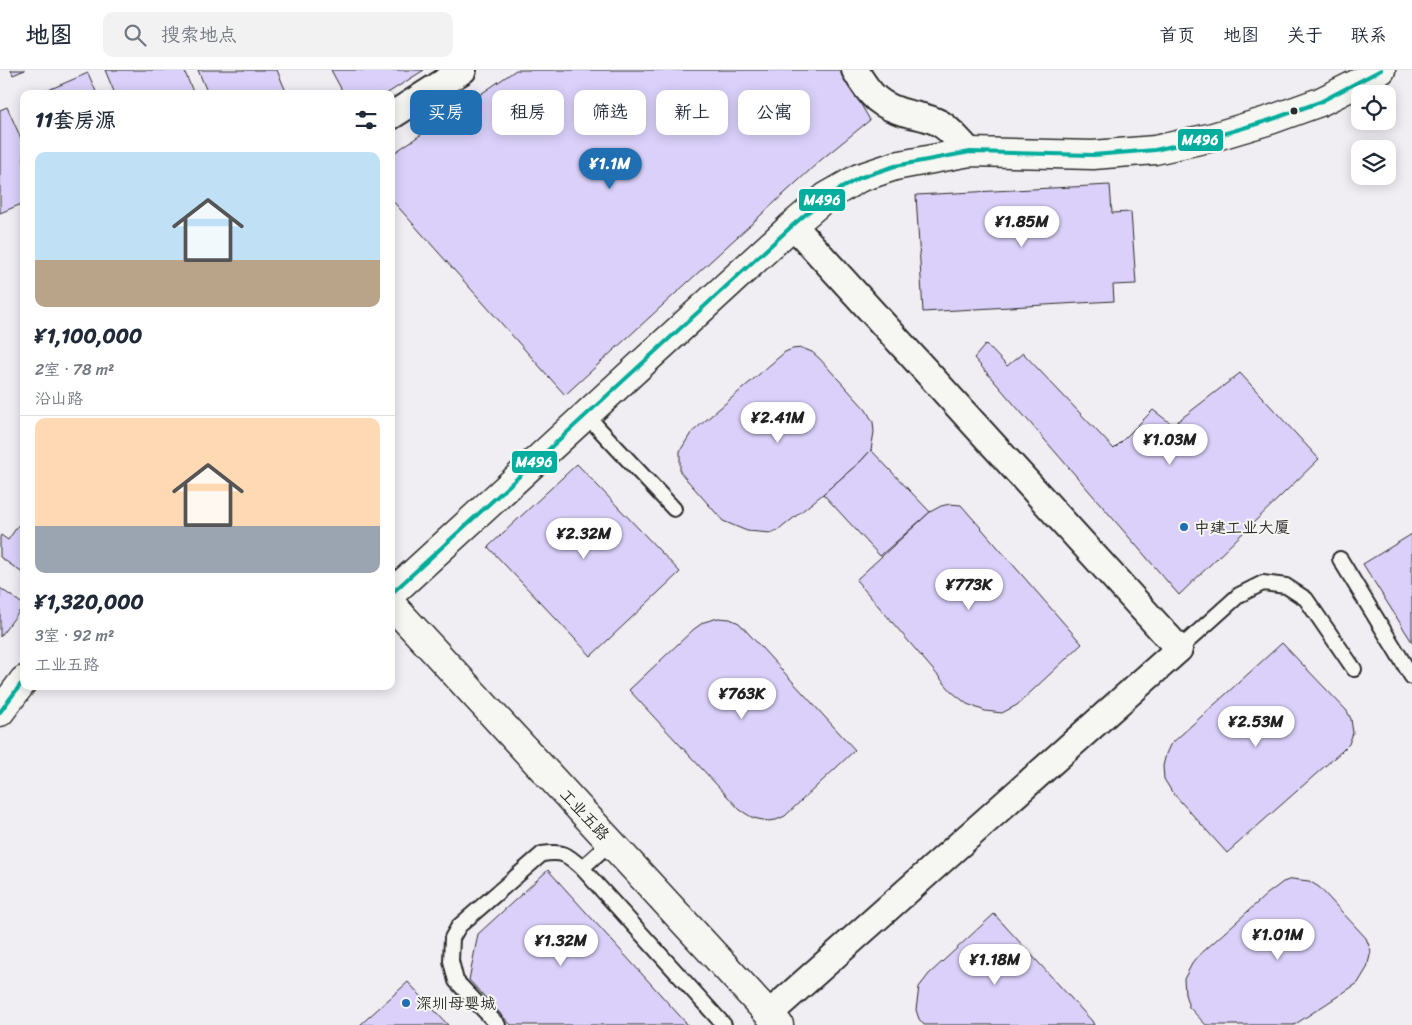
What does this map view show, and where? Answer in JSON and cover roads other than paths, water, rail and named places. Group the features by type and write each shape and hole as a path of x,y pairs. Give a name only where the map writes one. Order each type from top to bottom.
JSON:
{"street":[{"path":"395,113 463,70"},
{"path":"855,70 865,88 879,102 897,111 940,123 970,152"},
{"path":"395,590 793,225 826,197 859,178 895,166 970,152 1093,155 1155,150 1214,137 1270,120 1320,102 1381,70"},
{"path":"774,1020 1179,649 793,225"},
{"name":"工业五路","path":"395,608 774,1020"},
{"path":"0,712 20,685"}],"lane":[{"path":"586,415 674,508"},
{"path":"1340,559 1412,677"},
{"path":"1179,649 1239,595 1263,583 1286,586 1306,599 1354,669"},
{"path":"582,868 611,842"},
{"path":"498,1025 456,980 451,961 452,938 459,926 542,854 557,852 571,858 582,868 724,1025"}],"place":[{"name":"中建工业大厦","path":"1184,527"},
{"name":"深圳母婴城","path":"406,1003"}]}
